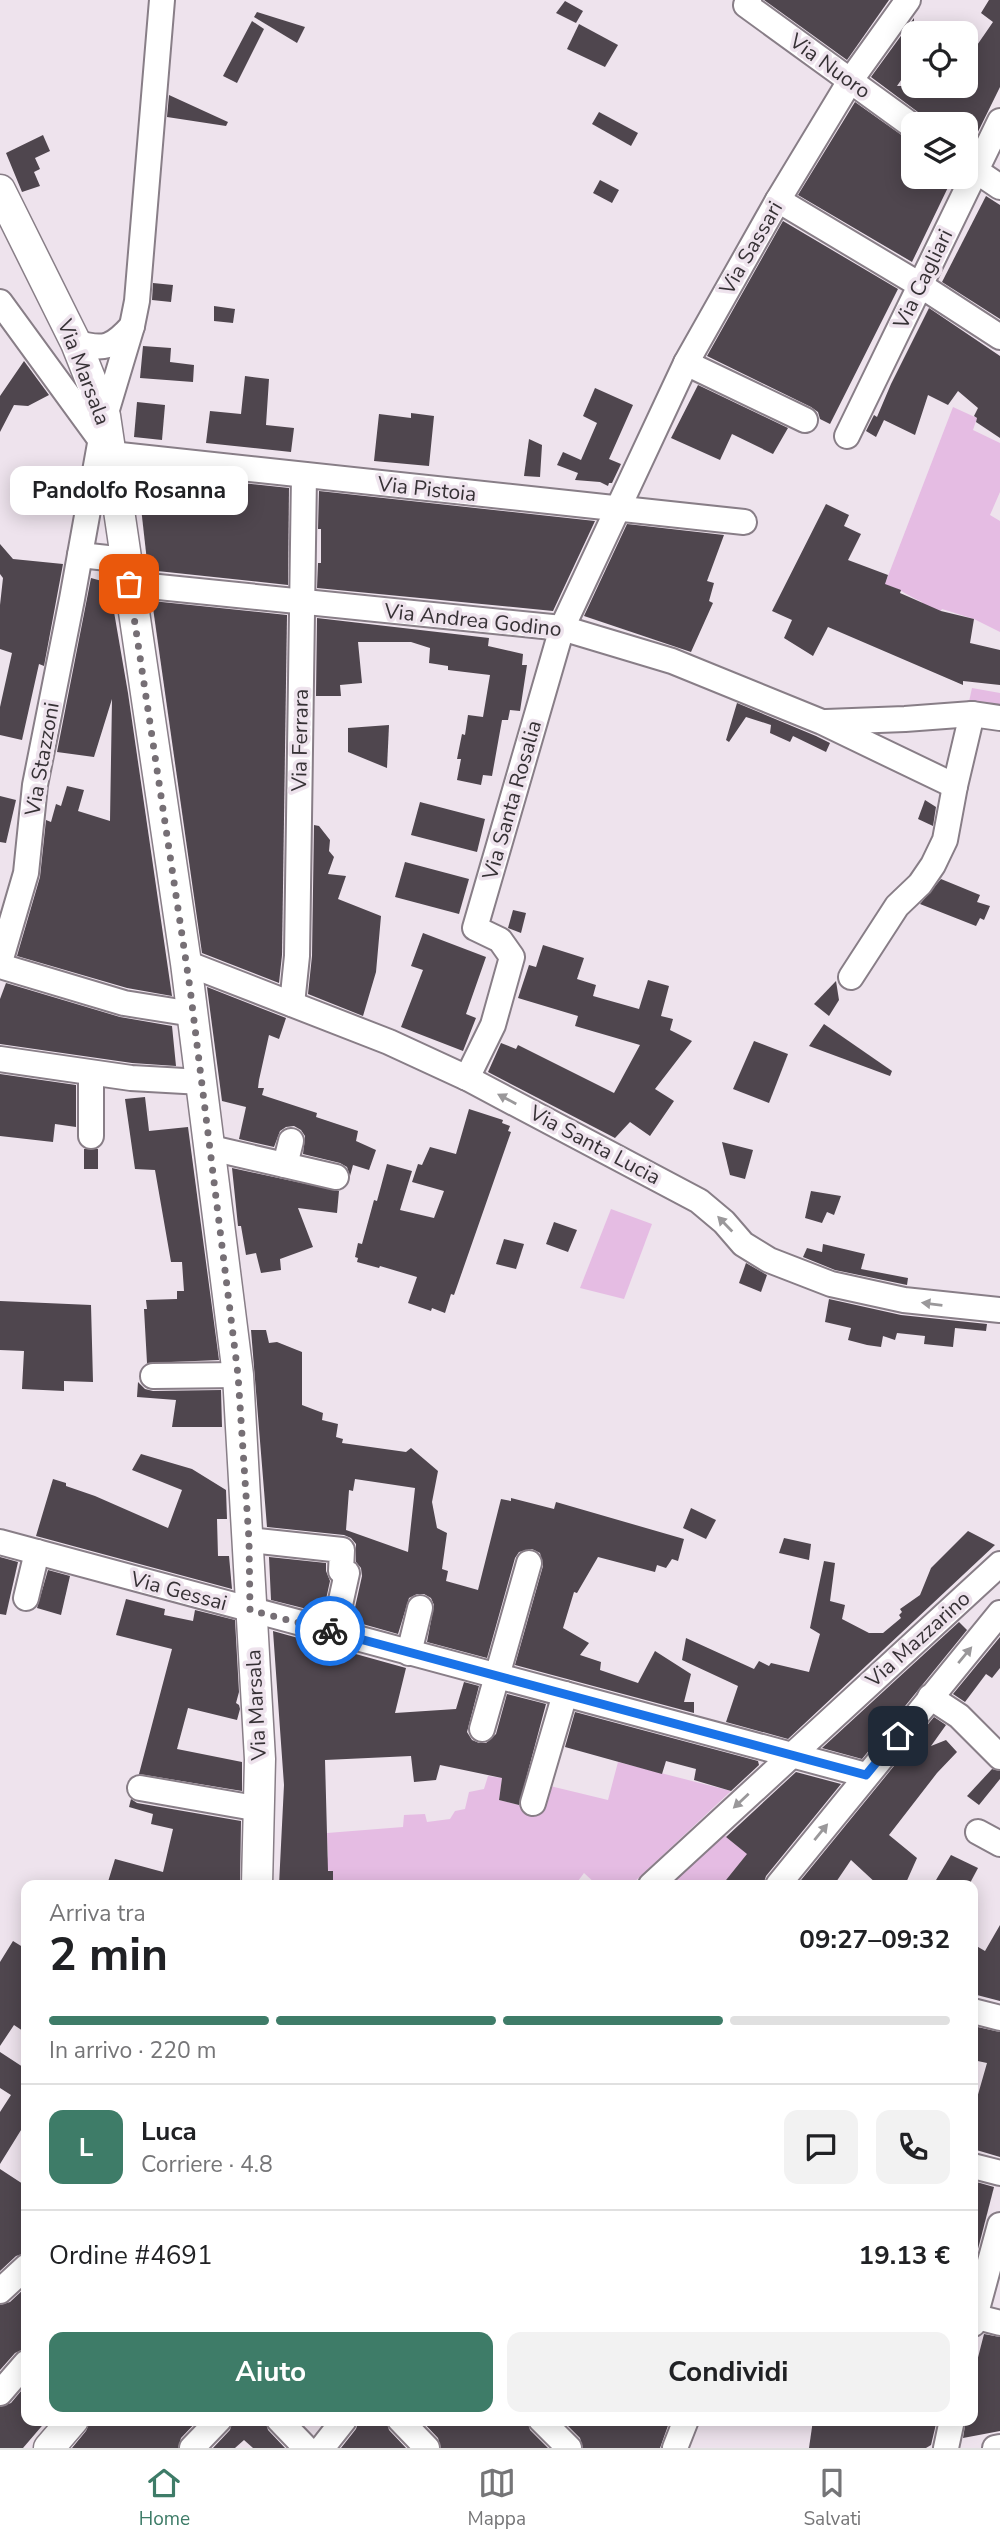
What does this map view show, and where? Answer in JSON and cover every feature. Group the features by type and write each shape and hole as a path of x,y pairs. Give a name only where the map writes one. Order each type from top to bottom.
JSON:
{"main road":[{"name":"Via Marsala","path":"0,190 76,343 106,441 128,572 193,1014 238,1375 260,1759 257,1880"},
{"path":"49,2448 68,2426"}],"street":[{"name":"Via Stazzoni","path":"0,964 26,873 35,785 80,555 137,301 162,0"},
{"name":"Via Sassari","path":"617,509 686,363 778,200 850,81 908,0"},
{"name":"Via Nuoro","path":"748,2 901,118"},
{"name":"Via Cagliari","path":"978,157 1000,121"},
{"path":"978,173 1000,187"},
{"name":"Via Cagliari","path":"847,436 920,285 962,189"},
{"path":"778,200 920,285 1000,337"},
{"path":"0,302 106,441"},
{"path":"76,343 98,349 117,343 132,326"},
{"path":"686,363 805,420"},
{"name":"Via Pistoia","path":"106,441 304,475 744,522"},
{"name":"Via Ferrara","path":"292,1004 297,956 304,475"},
{"name":"Via Santa Rosalia","path":"467,1078 493,1025 512,957 500,940 475,928 562,628 617,509"},
{"path":"80,555 128,572"},
{"name":"Via Andrea Godino","path":"128,572 302,601 562,628 672,661 822,722 955,786"},
{"path":"822,722 972,714 1000,718"},
{"path":"851,978 897,906 920,884 945,840 972,714"},
{"name":"Via Santa Lucia","path":"186,963 389,1042 467,1078 699,1201 724,1222 743,1244 769,1260 831,1284 870,1294 1000,1310"},
{"path":"0,964 124,1003 193,1014"},
{"path":"0,1059 131,1079 202,1082"},
{"path":"91,1073 91,1136"},
{"path":"285,1165 290,1141"},
{"path":"211,1148 336,1177"},
{"path":"153,1376 238,1375"},
{"path":"249,1540 342,1550 341,1571 347,1573 334,1632"},
{"name":"Via Gessai","path":"0,1542 866,1775"},
{"path":"26,1598 37,1552"},
{"path":"482,1729 529,1563"},
{"name":"Via Mazzarino","path":"656,1880 1000,1564"},
{"path":"409,1653 421,1608"},
{"path":"782,1880 1000,1613"},
{"path":"533,1803 565,1694"},
{"path":"930,1697 959,1716 1000,1757"},
{"path":"140,1788 260,1809"},
{"path":"978,1832 1000,1844"},
{"path":"978,2012 1000,2018"},
{"path":"978,2167 1000,2173"},
{"path":"978,2305 1000,2225"},
{"path":"0,2291 21,2272"},
{"path":"978,2320 1000,2323"},
{"path":"0,2393 21,2369"},
{"path":"192,2448 213,2426"},
{"path":"285,2426 306,2448"},
{"path":"322,2448 339,2426"},
{"path":"406,2426 427,2448"},
{"path":"547,2426 569,2448"},
{"path":"946,2448 951,2426"}],"shaded area":[{"path":"953,407 977,418 973,430 1000,443 1000,492 990,515 1000,521 1000,632 974,619 942,609 940,612 890,586 888,590 883,589"},
{"path":"972,688 1000,693 1000,712 968,706"},
{"path":"611,1209 652,1224 624,1299 580,1288"},
{"path":"618,1762 731,1791 636,1880 592,1880 584,1873 579,1880 333,1880 333,1871 323,1870 328,1856 327,1833 403,1827 404,1815 425,1814 427,1822 450,1819 455,1811 465,1809 469,1792 484,1789 488,1776 502,1778 499,1800 538,1810 546,1785 608,1800"},
{"path":"722,1833 740,1848 750,1851 726,1880 672,1880"}],"building":[{"path":"764,0 889,0 847,60"},
{"path":"989,0 1000,0 1000,87 978,132 978,112 918,112 871,77 901,36 901,80 897,86 901,86 901,98 978,98 978,44 993,22 981,13"},
{"path":"565,1 583,11 576,23 556,13"},
{"path":"257,12 305,27 297,43 254,17"},
{"path":"252,21 264,29 237,83 223,76"},
{"path":"579,24 618,45 605,67 567,49"},
{"path":"169,95 228,122 226,126 167,117"},
{"path":"855,102 901,135 901,189 947,189 912,262 798,195"},
{"path":"599,112 638,133 631,146 592,124"},
{"path":"43,135 50,151 35,158 40,169 34,172 40,186 22,192 6,153"},
{"path":"600,180 619,190 612,203 593,193"},
{"path":"986,196 1000,205 1000,319 942,282"},
{"path":"783,221 898,289 830,424 820,419 818,412 811,407 707,356"},
{"path":"153,283 173,285 171,302 152,300"},
{"path":"214,306 235,309 233,323 214,321"},
{"path":"929,308 1000,356 1000,438 976,422 977,418 974,416 978,408 958,391 948,405 928,395 915,435 884,420 876,437 866,431 874,415 877,417"},
{"path":"143,346 171,348 170,362 194,365 193,382 140,378"},
{"path":"24,361 49,395 28,406 14,405 0,432 0,396"},
{"path":"245,376 269,379 266,425 294,428 291,452 206,443 210,411 241,414"},
{"path":"698,385 788,428 773,454 732,434 720,460 671,438"},
{"path":"595,388 633,405 609,459 621,464 608,486 600,482 575,480 578,473 557,465 563,452 581,460 597,423 583,416"},
{"path":"137,402 165,405 162,440 134,437"},
{"path":"411,413 434,416 429,466 374,461 379,414 411,418"},
{"path":"529,439 542,445 540,477 524,476"},
{"path":"137,472 289,488 288,585 148,570"},
{"path":"36,487 76,493 73,508 34,493"},
{"path":"319,491 595,521 553,611 317,588 318,563 321,563"},
{"path":"826,504 849,515 844,526 861,534 848,560 888,575 885,584 901,590 900,593 941,611 974,619 970,643 1000,650 1000,685 963,681 963,685 828,627 813,656 784,638 792,620 772,611"},
{"path":"627,524 724,535 707,581 714,583 709,601 713,603 691,652 584,616"},
{"path":"0,544 13,559 63,564 44,666 39,664 22,740 0,735 0,707 12,653 0,649 3,578 0,574"},
{"path":"91,578 109,583 128,693 172,996 127,988 17,956 40,877 46,820 51,822 56,804 61,806 67,786 84,790 78,811 110,821 112,699 94,757 57,752"},
{"path":"152,601 287,615 282,955 279,983 202,953"},
{"path":"317,618 489,638 488,646 523,654 522,665 527,665 520,711 510,710 508,720 502,720 492,776 483,775 481,785 457,780 461,759 457,759 462,734 465,735 468,715 483,717 490,675 448,670 448,666 429,663 430,648 411,642 358,642 362,683 340,685 341,696 316,696"},
{"path":"737,703 830,743 826,752 793,736 790,742 770,733 771,725 746,717 729,742 726,740"},
{"path":"389,725 387,768 348,752 348,728"},
{"path":"0,796 16,800 6,843 0,842"},
{"path":"925,800 936,807 933,826 918,819"},
{"path":"420,802 485,819 477,852 411,835"},
{"path":"314,825 319,826 330,840 329,851 334,857 328,874 346,876 338,899 381,916 376,972 363,1016 308,994 312,956"},
{"path":"405,862 469,879 459,914 395,897"},
{"path":"941,879 980,895 977,902 990,906 984,920 980,918 976,926 920,904"},
{"path":"513,910 526,913 521,933 508,928"},
{"path":"423,933 486,957 466,1014 476,1018 463,1051 401,1027 423,970 411,966"},
{"path":"543,945 584,958 577,979 596,985 593,996 639,1009 648,980 669,986 661,1016 673,1019 670,1030 692,1041 655,1089 674,1101 650,1136 630,1122 615,1138 488,1072 501,1043 516,1049 518,1045 614,1093 640,1045 575,1026 578,1016 518,998 529,965 536,967"},
{"path":"836,981 839,1000 829,1016 814,1004"},
{"path":"6,983 120,1017 172,1026 176,1066 132,1063 0,1044 0,999"},
{"path":"207,987 286,1018 279,1039 269,1035 258,1088 264,1088 262,1095 317,1113 316,1117 358,1131 356,1141 376,1150 369,1170 353,1165 350,1176 347,1167 340,1163 303,1154 305,1136 294,1126 280,1131 274,1147 239,1139 246,1107 222,1101"},
{"path":"824,1024 892,1071 890,1076 809,1046"},
{"path":"754,1041 788,1054 769,1103 733,1089"},
{"path":"0,1074 76,1085 76,1127 55,1124 53,1142 0,1136"},
{"path":"145,1097 149,1131 188,1127 219,1360 147,1363 144,1309 147,1309 146,1300 177,1299 177,1291 184,1291 182,1262 171,1262 155,1170 135,1169 125,1099"},
{"path":"469,1109 503,1120 502,1123 510,1126 508,1131 511,1132 454,1295 451,1294 445,1313 432,1308 431,1311 408,1303 417,1277 357,1262 358,1258 355,1257 358,1243 362,1244 374,1200 377,1201 387,1164 412,1171 400,1210 434,1218 444,1191 412,1182 418,1164 422,1165 430,1147 456,1154"},
{"path":"722,1142 753,1150 745,1179 730,1175"},
{"path":"84,1149 98,1149 98,1169 84,1169"},
{"path":"232,1168 339,1191 337,1213 298,1208 313,1247 280,1259 281,1270 261,1273 256,1253 246,1255 241,1226 238,1226"},
{"path":"811,1191 841,1196 834,1215 827,1212 822,1223 805,1218"},
{"path":"554,1222 577,1230 568,1252 546,1244"},
{"path":"504,1239 524,1244 516,1269 496,1264"},
{"path":"823,1244 865,1254 861,1269 908,1278 907,1285 835,1270 803,1257 807,1248 822,1252"},
{"path":"746,1263 767,1275 761,1292 739,1283"},
{"path":"829,1299 901,1315 987,1324 986,1331 955,1328 953,1347 924,1344 925,1336 897,1333 895,1340 883,1336 881,1347 867,1345 848,1340 851,1328 825,1322"},
{"path":"0,1301 91,1305 93,1382 64,1381 64,1391 22,1389 24,1351 0,1350"},
{"path":"251,1330 266,1330 269,1343 277,1342 302,1352 302,1405 323,1413 322,1420 338,1424 336,1437 343,1439 342,1443 406,1452 411,1448 438,1471 432,1502 437,1528 447,1533 442,1569 448,1571 446,1581 478,1590 501,1499 511,1501 511,1498 554,1509 556,1502 684,1539 678,1561 672,1559 666,1568 657,1565 655,1572 598,1557 577,1593 574,1592 563,1628 589,1643 580,1655 601,1662 600,1670 638,1683 655,1651 691,1674 684,1702 694,1702 694,1713 515,1665 543,1566 540,1553 532,1549 519,1552 515,1558 487,1658 427,1642 434,1605 431,1598 424,1594 409,1598 398,1634 352,1621 362,1576 361,1568 356,1562 356,1544 351,1538 267,1527","holes":["355,1479 415,1488 408,1552 346,1530 349,1490 353,1491"]},
{"path":"138,1382 145,1389 153,1391 221,1390 222,1427 172,1427 176,1400 137,1397"},
{"path":"141,1454 192,1469 226,1490 227,1519 217,1519 218,1556 229,1556 232,1589 36,1536 53,1479 168,1528 182,1490 132,1470"},
{"path":"691,1508 716,1520 706,1539 683,1528"},
{"path":"968,1531 995,1545 788,1739 726,1722 738,1686 682,1660 686,1638 754,1669 759,1661 769,1666 771,1663 809,1672 820,1634 810,1628 824,1561 835,1563 830,1601 845,1605 842,1619 869,1633 883,1633 901,1618 900,1609 920,1595 931,1568"},
{"path":"784,1538 811,1544 809,1560 779,1553"},
{"path":"0,1557 18,1562 6,1615 0,1614"},
{"path":"269,1557 326,1563 330,1581 323,1613 271,1600"},
{"path":"48,1570 70,1576 61,1615 37,1608"},
{"path":"126,1599 165,1609 164,1615 193,1621 195,1610 235,1620 239,1692 236,1703 240,1709 237,1720 188,1708 177,1749 242,1762 242,1791 139,1774 172,1649 116,1635"},
{"path":"959,1622 967,1630 862,1759 822,1748"},
{"path":"273,1631 406,1668 395,1713 456,1709 464,1682 479,1686 467,1732 472,1740 479,1743 486,1743 496,1734 507,1694 546,1704 519,1805 499,1800 502,1778 440,1765 436,1780 414,1782 411,1756 325,1760 328,1871 333,1871 333,1880 279,1880 284,1785"},
{"path":"1000,1637 1000,1668 992,1678 986,1674 965,1702 953,1694"},
{"path":"575,1712 758,1761 759,1765 731,1791 694,1780 696,1769 666,1761 662,1774 565,1747"},
{"path":"934,1717 946,1725 931,1746 946,1740 957,1752 937,1773 889,1835 917,1858 907,1880 873,1880 851,1860 837,1880 801,1880"},
{"path":"992,1769 1000,1771 1000,1779 979,1805 967,1796"},
{"path":"796,1772 841,1784 765,1880 726,1880 747,1854 726,1837"},
{"path":"131,1799 137,1803 241,1821 240,1880 109,1880 115,1859 163,1872 173,1829 151,1824 153,1814 129,1807"},
{"path":"951,1855 978,1868 972,1880 936,1880"},
{"path":"1000,1925 1000,2001 978,1995 978,1947 985,1951"},
{"path":"13,1941 21,1946 21,2030 14,2025 0,2046 0,1962"},
{"path":"978,2027 1000,2032 1000,2157 978,2150 978,2094 987,2063 978,2061"},
{"path":"0,2052 21,2066 21,2130 0,2164 0,2112 11,2095 0,2088"},
{"path":"0,2169 21,2183 21,2254 0,2271"},
{"path":"978,2182 994,2187 978,2249"},
{"path":"21,2292 21,2350 15,2353 0,2370 0,2305 10,2302"},
{"path":"984,2334 1000,2337 1000,2431 963,2438 965,2426 978,2426 978,2357"},
{"path":"21,2391 21,2426 42,2426 23,2448 0,2448 0,2407 11,2403"},
{"path":"88,2426 192,2426 181,2438 178,2448 72,2448"},
{"path":"231,2426 267,2426 285,2448 253,2448 244,2440 235,2448 213,2448"},
{"path":"357,2426 388,2426 406,2448 341,2448"},
{"path":"427,2426 529,2426 548,2448 441,2448 438,2438"},
{"path":"568,2426 668,2426 660,2448 583,2448 580,2438"},
{"path":"812,2426 936,2426 931,2445 926,2448 809,2448"}],"way so far":[{"path":"129,584 190,988 238,1375 249,1540 250,1610 330,1631"}],"place":[{"name":"Pandolfo Rosanna","path":"129,584"}],"route":[{"path":"330,1631 866,1775 898,1736"}]}
